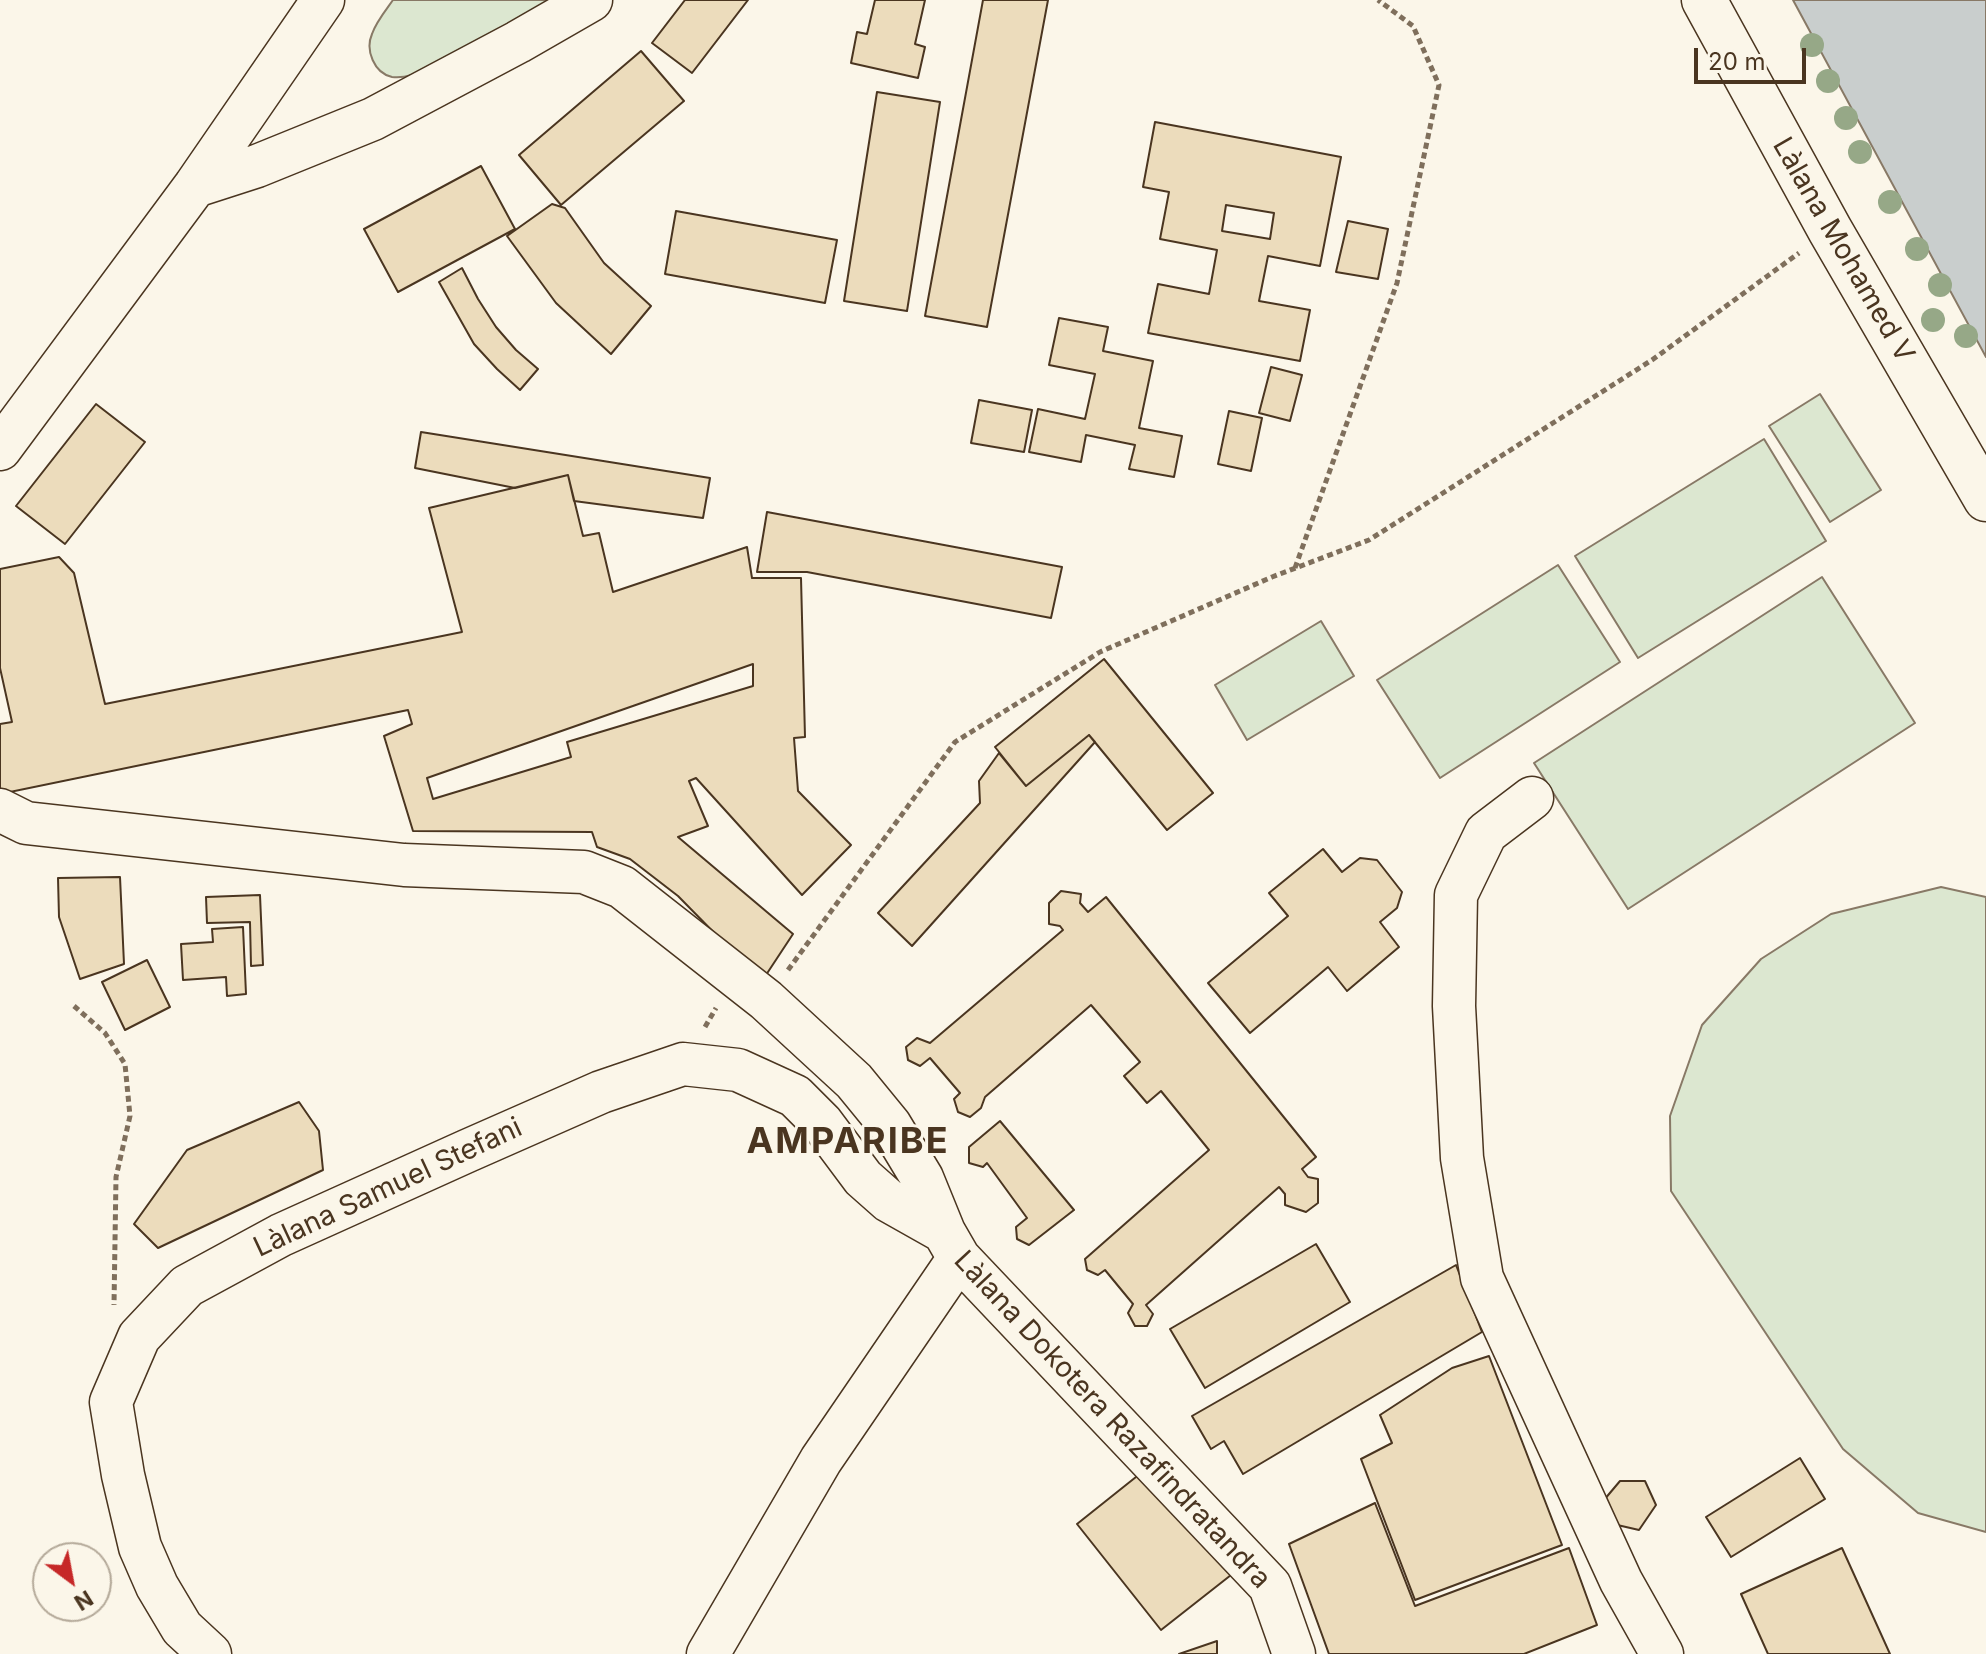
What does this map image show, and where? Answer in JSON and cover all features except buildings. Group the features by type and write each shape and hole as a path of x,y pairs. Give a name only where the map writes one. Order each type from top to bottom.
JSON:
{"main road":[{"name":"Làlana Mohamed V","path":"1704,0 1830,230 1986,499"}],"street":[{"path":"0,449 195,186 323,0"},
{"path":"195,186 257,166 373,119 591,0"},
{"path":"1532,798 1486,833 1456,895 1454,1006 1462,1158 1482,1278 1621,1581 1662,1654"},
{"path":"9,819 404,865 584,872 622,887 750,988 854,1081 890,1125 922,1178 951,1245 708,1654"},
{"name":"Làlana Samuel Stefani","path":"210,1654 182,1628 157,1586 140,1547 123,1475 111,1402 139,1337 187,1286 281,1235 601,1092 683,1064 738,1070 795,1096 822,1123 863,1178 889,1201 951,1245"},
{"name":"Làlana Dokotera Razafindratandra","path":"951,1245 1270,1586 1294,1654"}],"path":[{"path":"1294,569 1397,283 1439,85 1413,26 1378,0"},
{"path":"683,1064 955,742 1100,652 1369,540 1652,360 1830,230"},
{"path":"74,1006 105,1033 125,1064 130,1116 116,1177 114,1286"}],"green space":[{"path":"393,0 560,0 412,75 392,77 376,66 370,40"},
{"path":"1820,394 1881,490 1830,522 1769,426"},
{"path":"1764,439 1826,541 1638,658 1575,556"},
{"path":"1558,565 1620,662 1440,778 1377,680"},
{"path":"1822,577 1915,723 1628,909 1534,763"},
{"path":"1321,621 1354,676 1247,740 1215,685"},
{"path":"1941,887 1986,897 1986,1532 1918,1513 1843,1449 1671,1191 1670,1116 1702,1025 1761,959 1831,914"}],"shaded area":[{"path":"1793,0 1986,0 1986,357"}],"district":[{"name":"AMPARIBE","path":"848,1142"}]}
